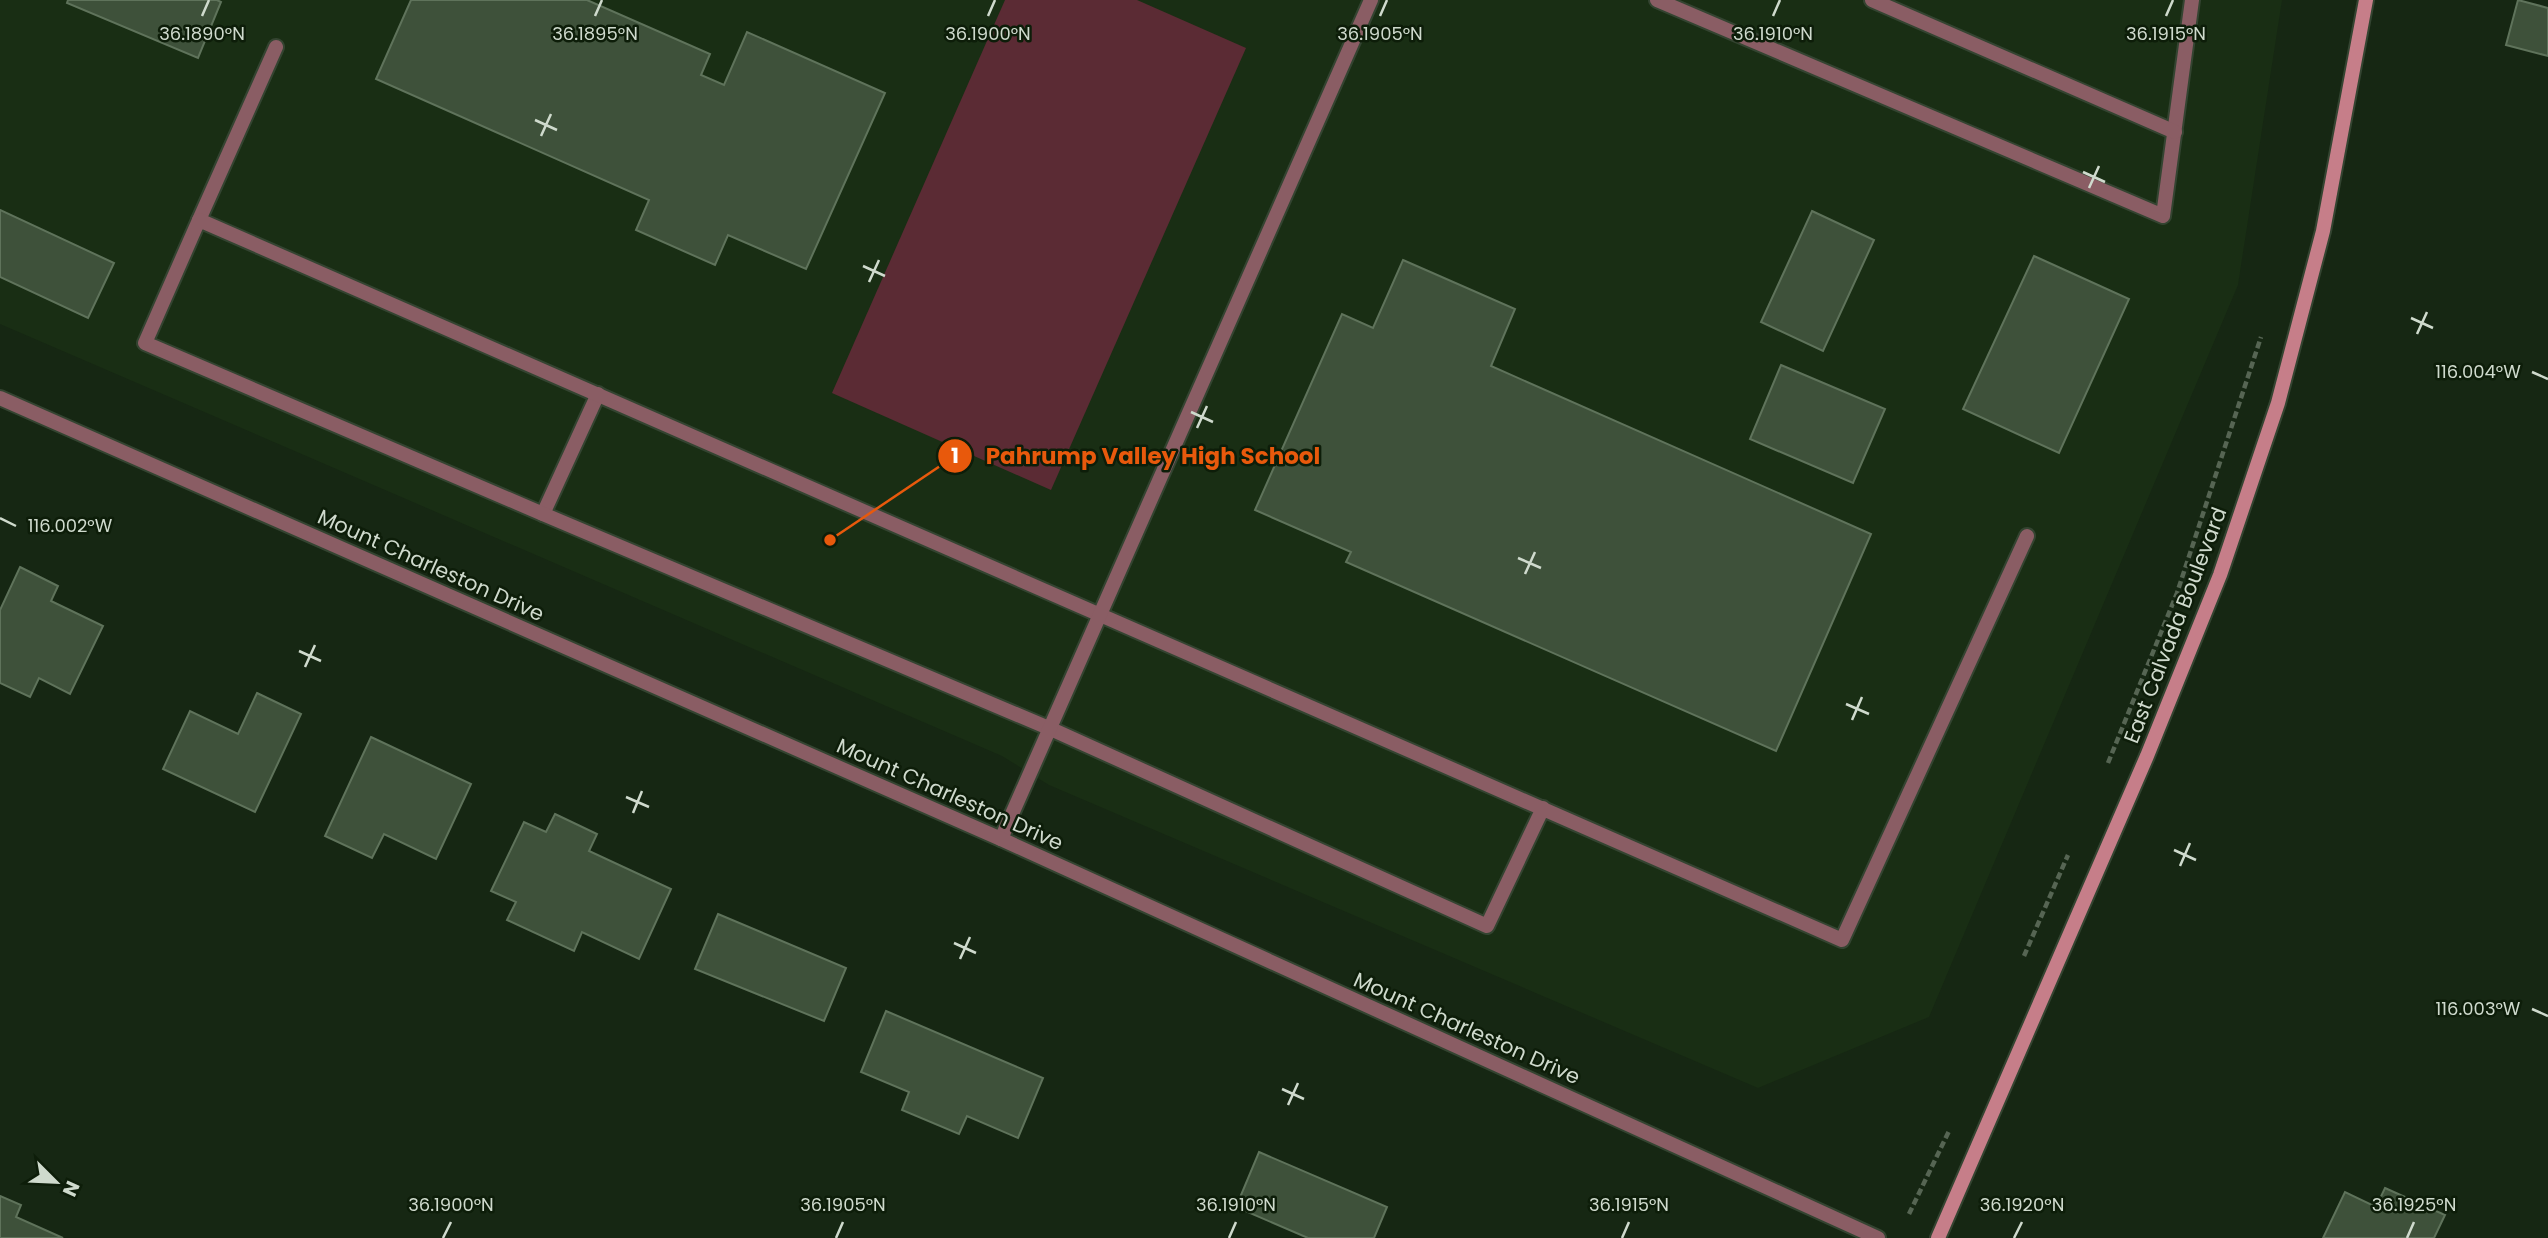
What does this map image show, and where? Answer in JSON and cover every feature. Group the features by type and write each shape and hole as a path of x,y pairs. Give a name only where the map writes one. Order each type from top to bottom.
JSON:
{"main road":[{"name":"East Calvada Boulevard","path":"1938,1238 2147,756 2225,562 2278,403 2323,231 2365,0"}],"street":[{"path":"1001,839 1371,0"},
{"path":"1657,0 2163,216 2175,132 2187,2"},
{"path":"1872,0 2175,132"},
{"path":"276,47 145,343 1051,729 1487,926 1543,807"},
{"path":"199,220 1842,940 2027,536"},
{"path":"543,514 598,394"},
{"name":"Mount Charleston Drive","path":"0,398 1001,839 1878,1238"}],"path":[{"path":"2107,766 2177,593 2262,334"},
{"path":"2024,956 2068,855"},
{"path":"1909,1214 1956,1116"}],"shaded area":[{"path":"0,0 2282,0 2238,285 1929,1017 1758,1088 1049,785 1002,756 0,324"},
{"path":"1005,0 1137,0 1246,48 1051,490 832,393"}],"building":[{"path":"68,0 221,2 198,58 67,3"},
{"path":"411,0 587,0 710,54 701,75 724,85 747,32 885,93 806,269 728,235 715,265 636,230 649,200 376,79"},
{"path":"2518,0 2548,8 2548,56 2506,45"},
{"path":"0,210 114,263 88,318 0,277"},
{"path":"1812,211 1874,240 1823,351 1761,322"},
{"path":"2034,256 2129,299 2059,453 1963,409"},
{"path":"1403,260 1515,309 1491,366 1871,534 1776,751 1346,562 1351,552 1255,510 1342,314 1373,328"},
{"path":"1781,365 1885,409 1853,483 1750,439"},
{"path":"20,567 58,586 51,601 103,626 70,694 39,678 30,697 0,683 0,610"},
{"path":"257,693 301,714 255,812 163,769 190,711 238,734"},
{"path":"371,737 471,784 436,859 384,834 372,858 325,836"},
{"path":"555,814 597,834 589,851 671,889 639,959 582,932 574,951 507,920 516,902 491,891 524,822 546,832"},
{"path":"718,914 846,968 824,1021 695,969"},
{"path":"886,1011 1043,1078 1018,1138 967,1116 959,1134 902,1110 909,1092 861,1072"},
{"path":"1259,1152 1387,1207 1374,1238 1308,1238 1236,1207"},
{"path":"2385,1188 2445,1215 2434,1238 2323,1238 2345,1192 2376,1207"},
{"path":"0,1196 21,1205 16,1217 63,1238 0,1238"}],"place":[{"name":"Pahrump Valley High School","path":"830,540"}]}
